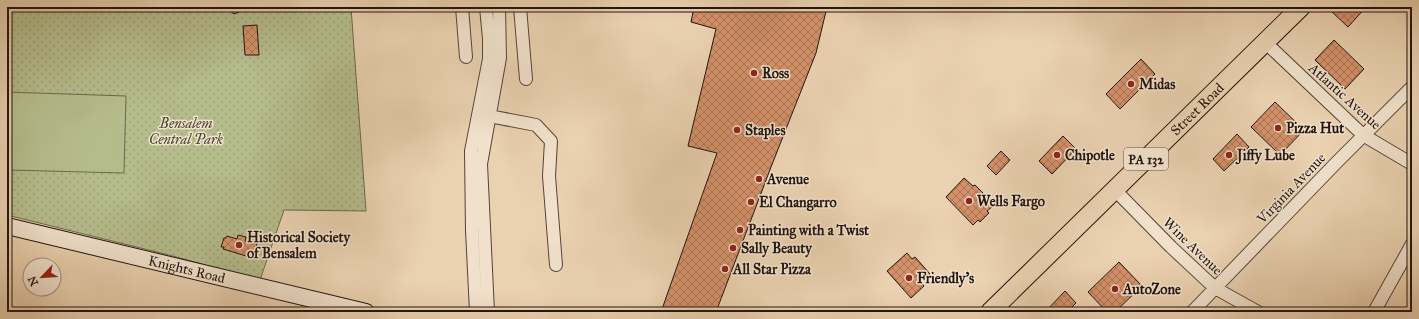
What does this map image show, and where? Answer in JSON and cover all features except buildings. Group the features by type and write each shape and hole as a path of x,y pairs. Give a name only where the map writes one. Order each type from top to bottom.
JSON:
{"main road":[{"name":"Street Road","path":"990,312 1301,7"},
{"name":"Knights Road","path":"7,226 340,309 366,312"}],"street":[{"path":"462,7 466,57"},
{"path":"486,7 490,39 481,164 488,312"},
{"path":"476,312 472,230 471,151 484,115 500,58 499,7"},
{"path":"520,7 526,79"},
{"name":"Atlantic Avenue","path":"1265,42 1363,136 1412,164"},
{"name":"Virginia Avenue","path":"1192,312 1412,87"},
{"path":"484,115 536,125 551,141 549,176 556,265"},
{"name":"Wine Avenue","path":"1115,190 1171,247 1215,288 1258,312"},
{"path":"1374,312 1412,244"}],"green space":[{"name":"Bensalem Central Park","path":"7,7 351,7 366,211 284,210 260,280 173,256 7,215"},
{"path":"7,92 126,96 124,173 7,170"}],"place":[{"name":"Ross","path":"754,73"},
{"name":"Midas","path":"1131,84"},
{"name":"Pizza Hut","path":"1278,128"},
{"name":"Staples","path":"737,130"},
{"name":"Chipotle","path":"1057,155"},
{"name":"Jiffy Lube","path":"1229,155"},
{"name":"Avenue","path":"759,179"},
{"name":"Wells Fargo","path":"969,201"},
{"name":"El Changarro","path":"751,202"},
{"name":"Painting with a Twist","path":"740,230"},
{"name":"Historical Society of Bensalem","path":"239,245"},
{"name":"Sally Beauty","path":"733,248"},
{"name":"All Star Pizza","path":"725,269"},
{"name":"Friendly's","path":"909,278"},
{"name":"AutoZone","path":"1115,289"}]}
